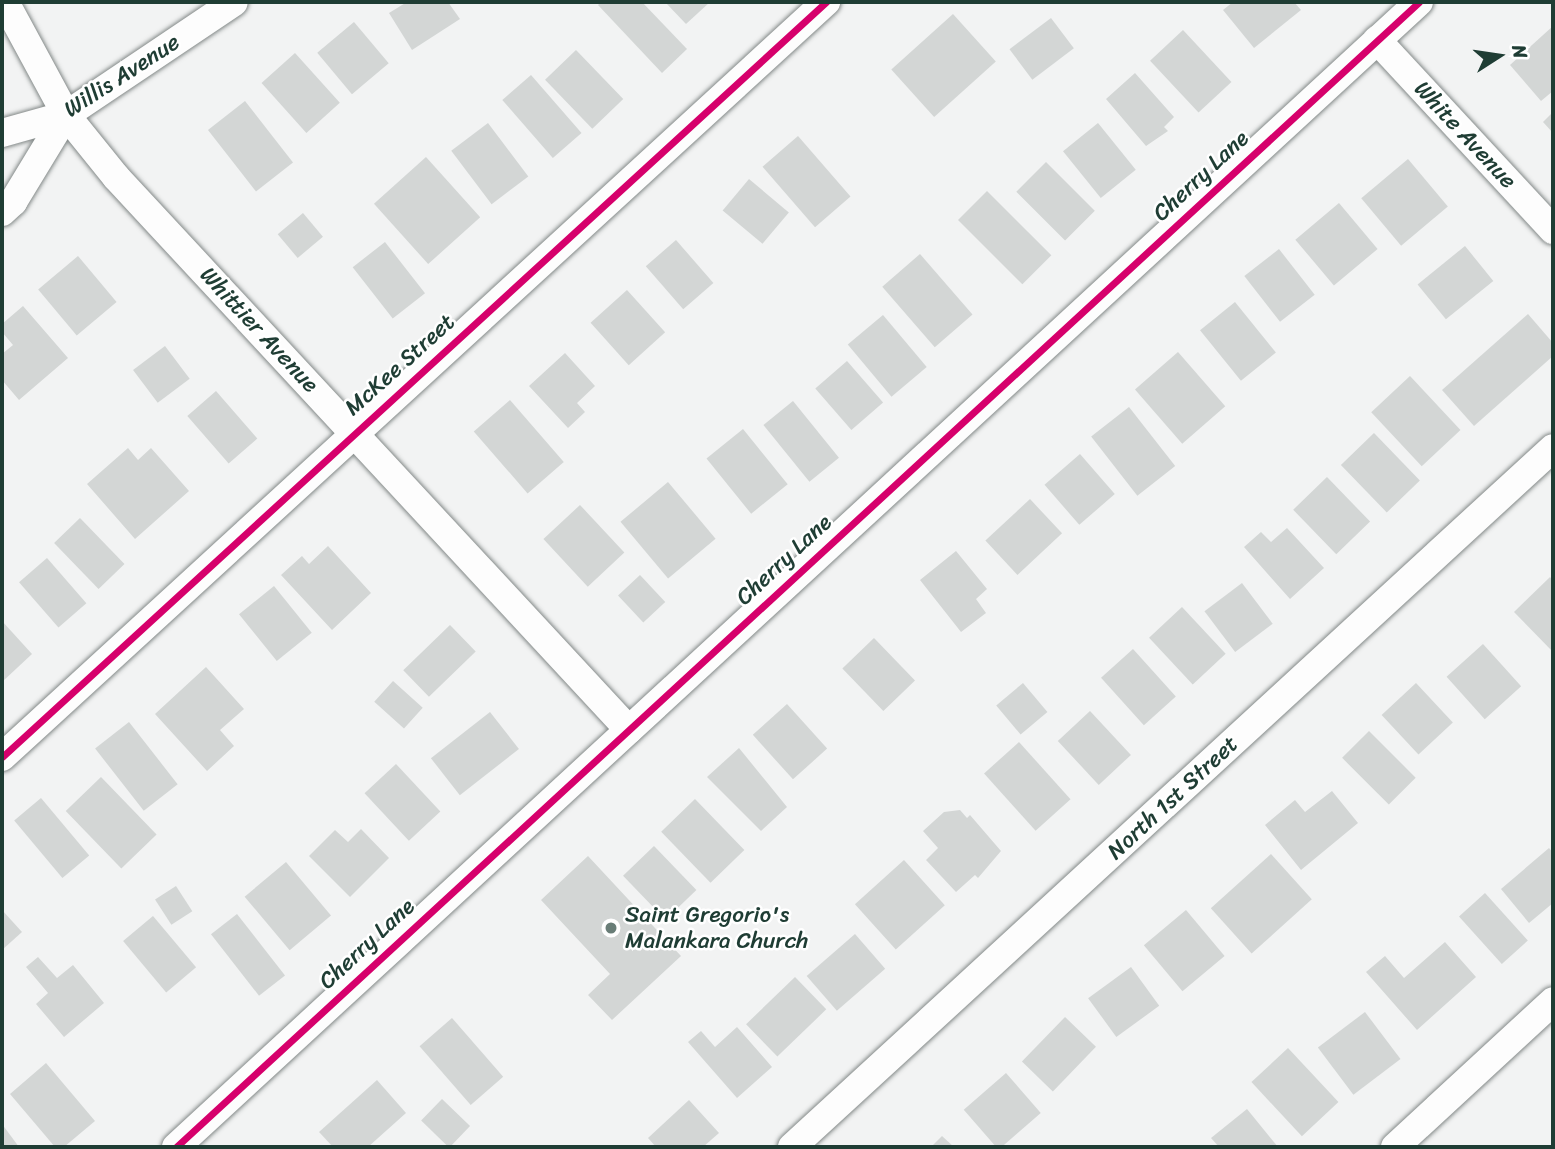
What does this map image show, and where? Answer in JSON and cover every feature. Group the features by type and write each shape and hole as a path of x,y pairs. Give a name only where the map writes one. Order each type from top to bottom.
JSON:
{"street":[{"name":"Whittier Avenue","path":"5,2 66,115 116,177 629,730"},
{"name":"Willis Avenue","path":"2,133 66,115 234,2"},
{"name":"McKee Street","path":"2,757 826,2"},
{"name":"Cherry Lane","path":"191,1142 629,730 1419,2"},
{"name":"White Avenue","path":"1377,40 1553,230"},
{"path":"2,212 13,202 66,115"},
{"name":"North 1st Street","path":"792,1147 1553,448"},
{"path":"1395,1147 1553,1001"}],"building":[{"path":"407,2 448,2 460,19 412,50 389,13"},
{"path":"601,2 642,2 687,49 662,73 598,5"},
{"path":"665,2 710,2 686,24"},
{"path":"1233,2 1294,2 1301,10 1254,48 1223,10"},
{"path":"953,14 996,62 934,117 891,70"},
{"path":"1051,18 1074,48 1032,80 1009,49"},
{"path":"354,22 389,63 352,94 317,53"},
{"path":"1553,26 1553,91 1541,101 1510,65"},
{"path":"1183,30 1231,82 1199,113 1150,61"},
{"path":"576,50 623,99 592,129 545,80"},
{"path":"295,53 340,103 306,133 262,83"},
{"path":"1135,73 1174,117 1164,127 1168,131 1146,146 1106,99"},
{"path":"531,75 582,133 553,158 502,100"},
{"path":"245,101 293,162 256,191 208,130"},
{"path":"1553,112 1553,133 1543,122"},
{"path":"488,123 528,177 492,204 451,151"},
{"path":"1098,123 1136,170 1101,198 1063,151"},
{"path":"798,136 850,196 815,227 763,167"},
{"path":"426,157 480,217 428,264 374,204"},
{"path":"1408,159 1448,206 1401,246 1361,198"},
{"path":"1046,162 1095,211 1065,240 1016,192"},
{"path":"749,179 789,212 762,244 723,210"},
{"path":"987,191 1051,255 1022,284 958,220"},
{"path":"1339,203 1378,249 1334,286 1295,240"},
{"path":"303,213 323,237 298,258 278,234"},
{"path":"676,240 713,283 683,309 646,266"},
{"path":"385,242 425,293 393,318 353,267"},
{"path":"1465,246 1493,281 1446,319 1418,284"},
{"path":"1279,249 1315,295 1280,322 1244,276"},
{"path":"920,254 972,314 935,347 882,287"},
{"path":"78,256 117,302 77,335 38,289"},
{"path":"627,290 665,332 629,365 591,323"},
{"path":"1235,302 1276,353 1241,381 1200,330"},
{"path":"23,306 68,358 19,400 2,380 2,354 13,345 2,332 2,324"},
{"path":"1528,314 1553,343 1553,356 1474,426 1442,390"},
{"path":"883,315 927,367 891,397 848,345"},
{"path":"165,346 190,379 158,403 133,370"},
{"path":"1178,352 1225,406 1182,444 1135,389"},
{"path":"565,353 595,386 577,403 585,412 568,428 529,386"},
{"path":"847,361 883,403 851,430 815,389"},
{"path":"1410,376 1460,430 1422,466 1371,412"},
{"path":"216,391 257,439 229,463 187,416"},
{"path":"510,400 564,462 528,493 474,431"},
{"path":"793,401 839,458 809,482 763,425"},
{"path":"1129,407 1175,466 1137,496 1091,437"},
{"path":"743,429 788,484 751,514 706,459"},
{"path":"1374,433 1420,480 1387,512 1341,465"},
{"path":"128,448 138,460 151,448 189,491 135,539 87,484"},
{"path":"1080,454 1115,494 1079,525 1045,485"},
{"path":"1327,477 1370,522 1336,554 1293,510"},
{"path":"668,482 716,539 668,579 621,522"},
{"path":"1030,499 1062,533 1017,575 985,541"},
{"path":"580,505 624,553 588,587 543,539"},
{"path":"80,518 124,564 99,589 54,543"},
{"path":"1287,528 1324,568 1290,599 1244,547 1261,532 1271,542"},
{"path":"328,546 371,593 332,630 281,575 302,556 309,564"},
{"path":"956,551 987,589 976,599 986,613 961,632 920,580"},
{"path":"47,558 86,603 58,628 19,582"},
{"path":"640,575 665,602 643,623 618,595"},
{"path":"1550,577 1553,581 1553,652 1514,612"},
{"path":"1242,583 1273,624 1235,652 1204,611"},
{"path":"274,586 312,633 277,661 239,614"},
{"path":"1182,607 1226,654 1193,684 1149,638"},
{"path":"2,621 32,654 2,682"},
{"path":"450,625 476,652 429,697 403,670"},
{"path":"874,638 915,680 883,711 842,669"},
{"path":"1483,644 1521,686 1485,719 1447,677"},
{"path":"1133,649 1176,697 1144,725 1101,678"},
{"path":"206,667 244,709 220,730 234,746 207,771 155,714"},
{"path":"393,681 423,708 404,729 374,702"},
{"path":"1023,683 1047,712 1021,735 996,705"},
{"path":"1416,683 1453,722 1418,755 1382,715"},
{"path":"787,704 827,749 793,779 753,735"},
{"path":"1090,711 1131,755 1099,785 1058,741"},
{"path":"490,712 519,749 460,795 431,758"},
{"path":"129,722 178,784 144,811 95,748"},
{"path":"1369,731 1416,778 1389,805 1342,758"},
{"path":"1019,742 1071,799 1036,831 984,773"},
{"path":"739,748 787,807 761,831 707,777"},
{"path":"396,764 440,812 409,841 365,793"},
{"path":"101,777 157,835 121,869 66,811"},
{"path":"1332,791 1358,823 1301,870 1265,825 1295,800 1305,812"},
{"path":"41,798 89,855 62,878 14,820"},
{"path":"695,799 744,850 711,883 661,832"},
{"path":"960,810 967,818 970,815 1001,851 978,878 975,875 956,892 926,860 938,848 923,831 944,812"},
{"path":"361,829 389,858 350,897 309,856 335,830 348,842"},
{"path":"654,846 696,890 665,920 623,876"},
{"path":"1549,848 1553,853 1553,903 1529,923 1501,889"},
{"path":"1271,854 1312,899 1252,954 1211,908"},
{"name":"Saint Gregorio's Malankara Church","path":"588,856 681,956 612,1020 588,995 610,974 541,900"},
{"path":"904,860 945,905 896,949 855,904"},
{"path":"286,862 331,916 290,950 245,897"},
{"path":"176,886 192,911 171,925 155,900"},
{"path":"1485,893 1528,941 1502,964 1459,916"},
{"path":"2,910 22,932 2,950"},
{"path":"1186,910 1225,956 1182,991 1144,945"},
{"path":"237,914 285,975 259,996 211,934"},
{"path":"153,916 196,967 166,992 123,941"},
{"path":"855,934 885,969 837,1011 807,976"},
{"path":"1445,942 1476,977 1417,1030 1366,972 1385,956 1404,978"},
{"path":"38,957 57,978 73,965 104,1003 64,1037 36,1004 48,993 26,967"},
{"path":"1131,967 1159,1006 1116,1037 1088,998"},
{"path":"795,977 826,1009 777,1057 746,1024"},
{"path":"1365,1012 1401,1059 1353,1095 1318,1048"},
{"path":"1065,1017 1096,1047 1053,1091 1022,1062"},
{"path":"452,1018 503,1077 471,1105 420,1046"},
{"path":"737,1027 772,1067 737,1098 688,1042 701,1031 715,1047"},
{"path":"1288,1048 1338,1102 1302,1136 1251,1082"},
{"path":"46,1063 95,1121 64,1147 55,1147 10,1094"},
{"path":"1006,1073 1041,1113 1002,1147 996,1147 964,1110"},
{"path":"377,1080 406,1113 368,1147 333,1147 319,1132"},
{"path":"442,1099 470,1126 449,1147 421,1121"},
{"path":"689,1100 719,1133 703,1147 656,1147 648,1138"},
{"path":"1247,1109 1278,1147 1219,1147 1211,1138"},
{"path":"2,1124 19,1147 2,1147"},
{"path":"942,1136 954,1147 931,1147"}],"cycle path":[{"path":"2,757 826,2"},
{"path":"176,1147 1419,2"}],"place":[{"name":"Saint Gregorio's Malankara Church","path":"611,928"}]}
